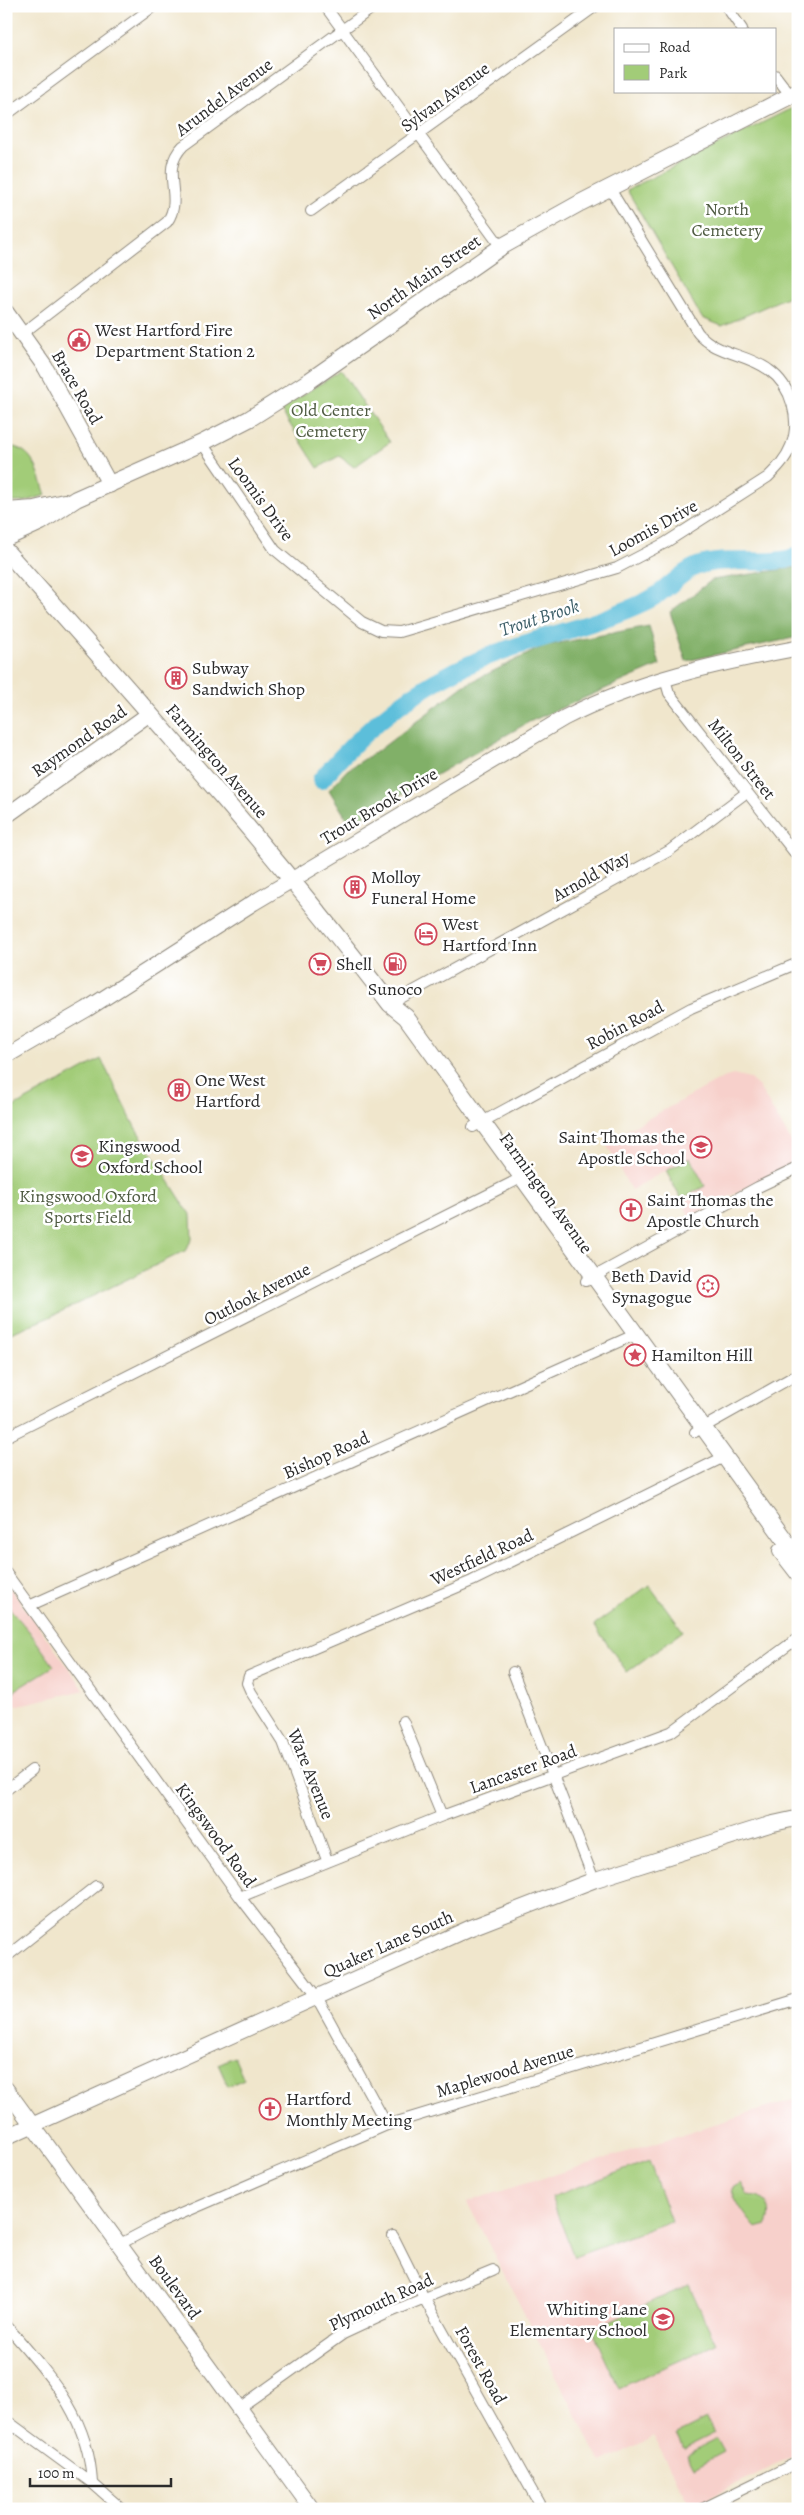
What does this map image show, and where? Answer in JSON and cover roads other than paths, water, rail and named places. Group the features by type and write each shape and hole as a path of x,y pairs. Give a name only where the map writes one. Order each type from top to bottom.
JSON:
{"main road":[{"name":"North Main Street","path":"6,538 41,522 76,500 202,443 257,415 501,247 794,94"},
{"name":"Brace Road","path":"6,312 23,333 64,398 110,485"},
{"name":"North Main Street","path":"6,511 34,509 76,500"},
{"path":"6,524 46,512 76,500"},
{"name":"Farmington Avenue","path":"6,551 292,880 390,1004 406,1017 458,1098 720,1459 798,1574"},
{"name":"Trout Brook Drive","path":"6,1056 87,1009 169,955 292,880 564,718 601,700 665,679 756,655 798,648"},
{"name":"Raymond Road","path":"8,811 149,714"},
{"name":"Farmington Avenue","path":"720,1459 798,1558"},
{"name":"Quaker Lane South","path":"6,2137 470,1928 594,1880 771,1824 798,1818"},
{"name":"Boulevard","path":"6,2089 312,2509"}],"street":[{"path":"6,115 154,6"},
{"path":"324,6 501,247"},
{"name":"Arundel Avenue","path":"23,333 167,222 173,212 175,201 171,170 176,155 183,146 375,6"},
{"name":"Sylvan Avenue","path":"311,212 596,6"},
{"path":"726,6 741,28"},
{"path":"776,76 794,94"},
{"name":"Loomis Drive","path":"202,443 275,550 362,622 381,632 400,632 617,568 664,543 768,477 778,468 791,446 796,421 792,402 777,377 756,363 720,350 707,343 698,333 610,189"},
{"name":"Milton Street","path":"665,679 669,693 798,857"},
{"name":"Arnold Way","path":"390,1004 669,851 747,792"},
{"name":"Robin Road","path":"477,1124 690,1008 798,963"},
{"path":"590,1279 758,1187 798,1168"},
{"name":"Outlook Avenue","path":"6,1437 518,1180"},
{"name":"Bishop Road","path":"31,1605 631,1337"},
{"path":"699,1430 798,1374"},
{"name":"Westfield Road","path":"249,1676 472,1581 720,1459"},
{"name":"Kingswood Road","path":"6,1573 31,1605 240,1897 316,1996 387,2125"},
{"name":"Lancaster Road","path":"240,1897 327,1860 671,1732 798,1638"},
{"path":"513,1672 594,1880"},
{"name":"Ware Avenue","path":"249,1676 247,1683 283,1742 327,1860"},
{"path":"403,1721 442,1816"},
{"path":"6,1790 32,1770"},
{"path":"6,1957 96,1886"},
{"name":"Maplewood Avenue","path":"120,2244 162,2222 387,2125 798,1999"},
{"name":"Forest Road","path":"393,2236 424,2298 542,2509"},
{"name":"Plymouth Road","path":"239,2408 343,2334 493,2270"},
{"path":"6,2325 54,2381 75,2416 86,2439 91,2463 92,2483"},
{"path":"6,2420 92,2483 122,2509"},
{"path":"702,2509 798,2462"}],"waterway":[{"name":"Trout Brook","path":"321,780 355,743 392,710 456,670 496,653 582,626 637,606 657,595 681,575 697,566 722,561 773,561 798,556"}],"place":[{"name":"West Hartford Fire Department Station 2","path":"79,340"},
{"name":"Subway Sandwich Shop","path":"176,678"},
{"name":"Molloy Funeral Home","path":"355,887"},
{"name":"West Hartford Inn","path":"426,934"},
{"name":"Shell","path":"320,964"},
{"name":"Sunoco","path":"395,964"},
{"name":"One West Hartford","path":"179,1090"},
{"name":"Saint Thomas the Apostle School","path":"701,1147"},
{"name":"Kingswood Oxford School","path":"82,1156"},
{"name":"Saint Thomas the Apostle Church","path":"631,1210"},
{"name":"Beth David Synagogue","path":"708,1286"},
{"name":"Hamilton Hill","path":"635,1355"},
{"name":"Hartford Monthly Meeting","path":"270,2109"},
{"name":"Whiting Lane Elementary School","path":"663,2319"}],"park label":[{"name":"North Cemetery","path":"727,219"},
{"name":"Old Center Cemetery","path":"331,420"},
{"name":"Kingswood Oxford Sports Field","path":"88,1206"}]}
